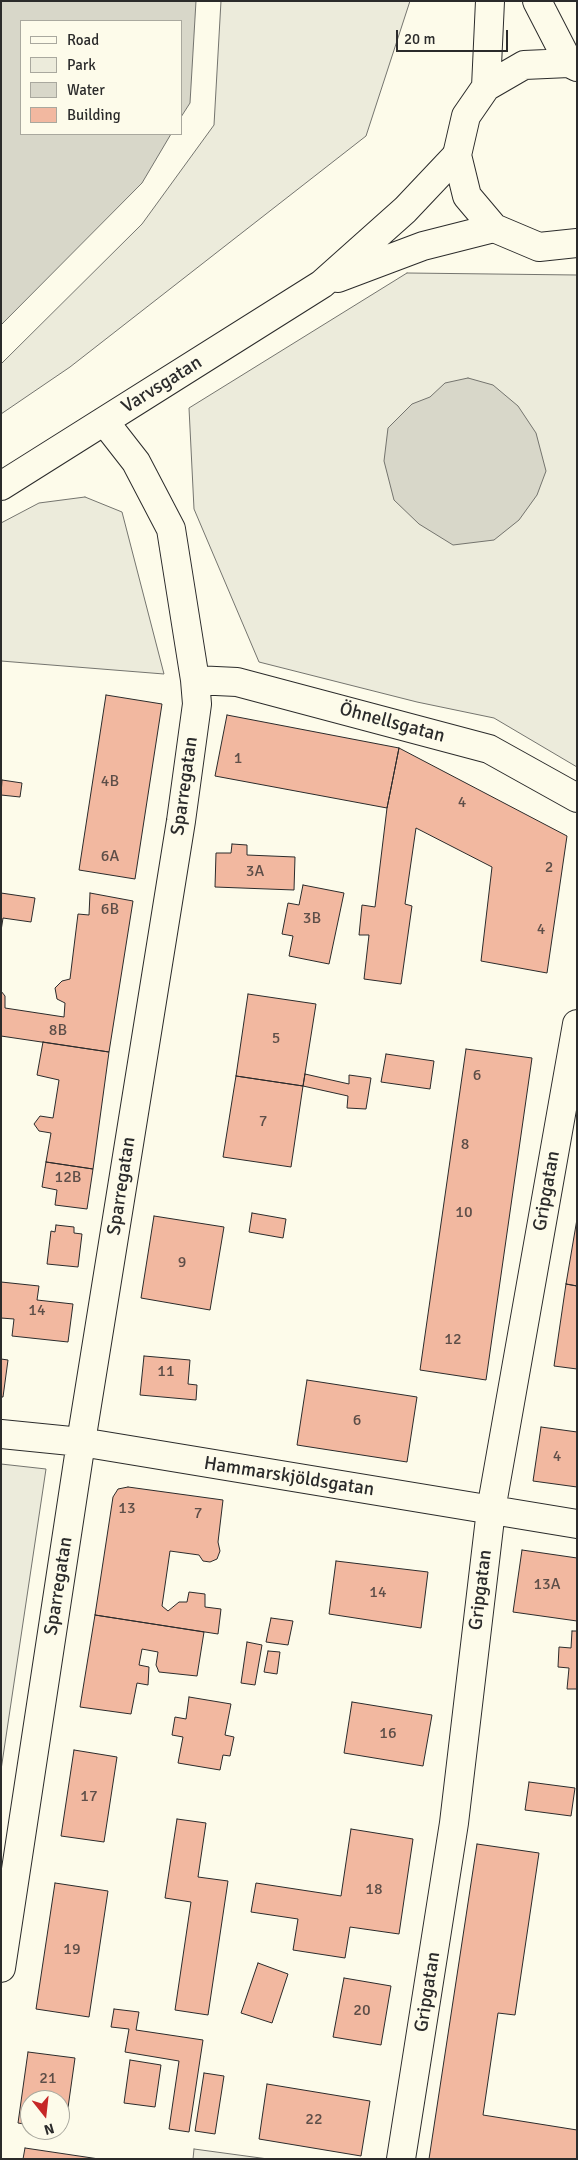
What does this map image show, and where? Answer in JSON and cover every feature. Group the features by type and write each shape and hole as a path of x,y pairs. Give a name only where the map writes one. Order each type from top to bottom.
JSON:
{"street":[{"path":"486,87 490,1"},
{"path":"537,1 573,65 524,65 486,87 466,116 457,155 467,196 494,228 540,247 576,244"},
{"name":"Varvsgatan","path":"1,486 322,284 405,210 457,155"},
{"name":"Varvsgatan","path":"322,284 423,246 494,228"},
{"name":"Sparregatan","path":"1,1968 81,1442 181,821 197,704 195,680 171,530 136,462 104,421"},
{"name":"Öhnellsgatan","path":"195,680 237,682 489,749 577,798"},
{"name":"Gripgatan","path":"401,2159 454,1823 490,1510 577,1024"},
{"name":"Hammarskjöldsgatan","path":"1,1434 81,1442 577,1524"}],"green space":[{"path":"221,1 410,1 366,136 70,367 1,414 1,364 142,224 214,125"},
{"path":"407,273 577,275 577,767 494,718 417,702 259,662 194,509 189,408"},
{"path":"85,497 122,512 164,674 1,661 1,523 39,503"},
{"path":"1,1464 46,1469 1,1770"},
{"path":"194,2149 268,2159 193,2159"}],"water":[{"path":"1,1 196,1 190,103 182,115 182,20 20,20 20,135 170,135 142,183 1,325"},
{"path":"468,378 493,385 518,406 536,433 546,471 537,495 519,520 494,540 453,545 419,524 394,500 384,461 388,428 412,404 430,397 445,383"}],"building":[{"path":"106,695 162,704 135,879 79,870"},
{"path":"227,715 399,748 387,808 215,776"},
{"path":"399,748 567,836 547,973 481,961 492,867 416,828 405,904 412,906 401,984 364,979 369,935 359,935 362,905 375,907 387,808"},
{"path":"2,780 22,783 20,797 1,795"},
{"path":"232,844 247,845 247,855 295,857 294,890 215,887 216,853 231,853"},
{"path":"303,885 344,893 329,964 289,956 293,936 282,934 288,903 299,905"},
{"path":"1,893 35,898 31,922 3,918 1,931"},
{"path":"90,893 133,901 109,1052 1,1036 1,991 5,996 5,1008 64,1017 65,1003 57,999 55,988 62,981 70,979 78,914 89,915"},
{"path":"248,994 316,1004 303,1086 236,1076"},
{"path":"43,1042 109,1052 93,1169 46,1162 51,1133 39,1131 34,1124 40,1116 53,1118 59,1080 37,1075"},
{"path":"466,1049 532,1058 486,1380 420,1370"},
{"path":"386,1054 434,1061 430,1089 381,1082"},
{"path":"305,1074 349,1084 349,1075 371,1078 366,1109 347,1108 348,1096 303,1086"},
{"path":"236,1076 303,1086 291,1167 223,1157"},
{"path":"46,1162 93,1169 87,1209 55,1205 57,1190 42,1187"},
{"path":"252,1213 286,1219 283,1238 249,1232"},
{"path":"154,1216 224,1227 210,1310 141,1298"},
{"path":"577,1219 577,1286 566,1284"},
{"path":"56,1225 74,1227 74,1233 82,1234 78,1267 47,1264 51,1231 55,1232"},
{"path":"1,1282 39,1286 37,1300 73,1304 68,1342 12,1336 14,1319 1,1318"},
{"path":"566,1284 577,1286 577,1369 554,1366"},
{"path":"144,1356 190,1360 188,1384 197,1385 196,1400 140,1395"},
{"path":"1,1359 8,1360 3,1397 1,1397"},
{"path":"307,1380 417,1397 407,1462 297,1445"},
{"path":"541,1427 577,1432 577,1487 533,1481"},
{"path":"128,1487 223,1500 218,1542 220,1551 217,1559 210,1562 203,1561 199,1555 170,1551 162,1606 168,1611 179,1602 187,1602 189,1592 205,1594 205,1607 221,1609 218,1634 95,1615 113,1497 118,1489"},
{"path":"522,1550 577,1558 577,1621 513,1612"},
{"path":"336,1561 428,1572 421,1628 329,1614"},
{"path":"95,1615 204,1632 197,1676 159,1672 156,1665 158,1652 142,1649 139,1665 149,1667 148,1685 137,1683 131,1714 80,1707"},
{"path":"271,1618 293,1621 288,1645 266,1642"},
{"path":"572,1631 577,1631 577,1689 567,1689 569,1668 558,1667 559,1647 571,1648"},
{"path":"247,1642 262,1645 255,1685 241,1683"},
{"path":"268,1651 280,1652 277,1674 264,1672"},
{"path":"189,1697 231,1704 225,1735 234,1737 230,1756 223,1755 220,1770 178,1763 183,1737 172,1735 175,1717 186,1719"},
{"path":"352,1702 432,1715 423,1766 344,1753"},
{"path":"74,1750 117,1757 104,1842 61,1836"},
{"path":"529,1782 575,1788 571,1816 525,1810"},
{"path":"177,1819 206,1823 198,1877 228,1881 208,2015 175,2010 191,1902 165,1898"},
{"path":"351,1829 413,1839 399,1934 350,1927 345,1958 293,1950 298,1919 251,1912 256,1883 341,1896"},
{"path":"477,1844 539,1853 515,2015 498,2013 483,2115 577,2130 577,2159 429,2159"},
{"path":"55,1883 108,1891 89,2017 36,2009"},
{"path":"258,1963 288,1974 272,2023 241,2013"},
{"path":"344,1978 391,1986 381,2045 333,2037"},
{"path":"114,2009 139,2012 136,2030 203,2040 189,2132 169,2129 179,2061 125,2052 129,2029 111,2027"},
{"path":"28,2052 75,2058 70,2094 70,2090 23,2090"},
{"path":"130,2060 161,2065 155,2107 124,2103"},
{"path":"204,2073 224,2076 215,2134 195,2131"},
{"path":"267,2084 370,2101 361,2156 259,2139"},
{"path":"25,2148 99,2159 23,2159"}]}
